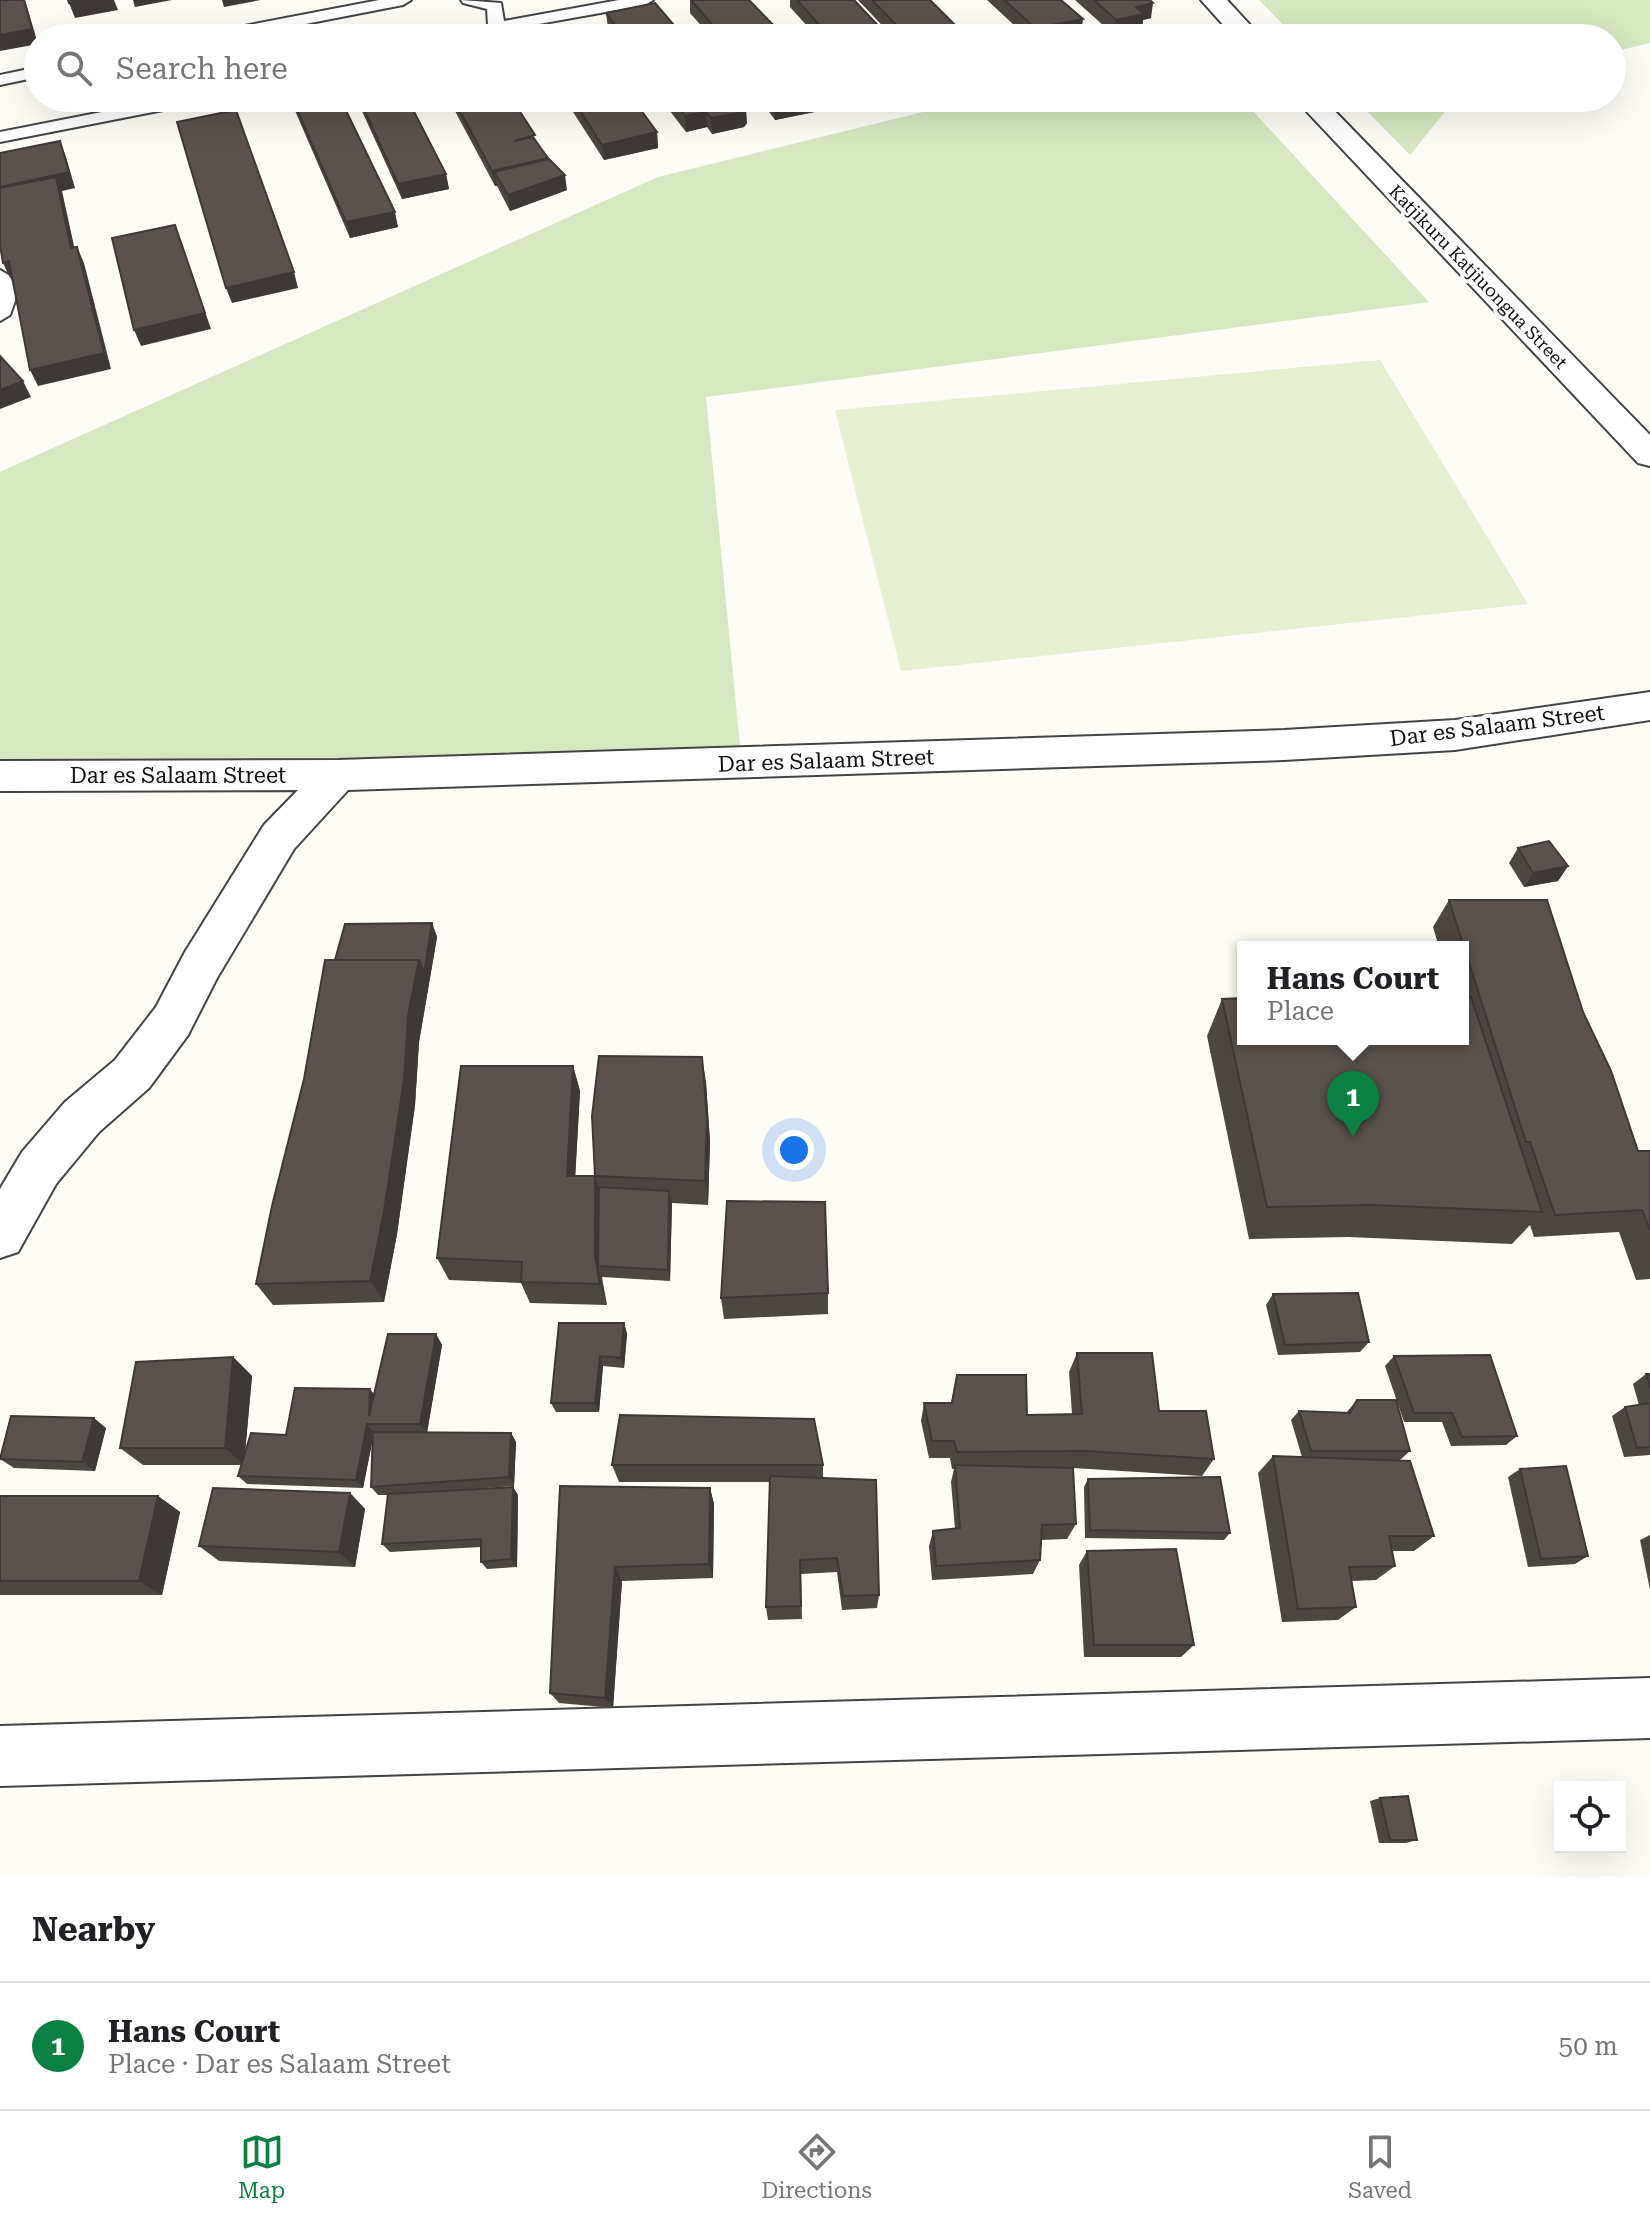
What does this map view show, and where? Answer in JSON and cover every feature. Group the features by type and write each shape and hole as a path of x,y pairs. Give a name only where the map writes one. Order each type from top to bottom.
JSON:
{"street":[{"path":"1213,0 1236,24"},
{"name":"Katjikuru Katjiuongua Street","path":"1320,112 1650,455"},
{"name":"Dar es Salaam Street","path":"0,776 338,775 1284,745 1455,735 1650,706"},
{"path":"0,1235 39,1168 82,1117 132,1074 172,1021 201,965 279,837 338,775"},
{"path":"0,1756 1650,1708"}],"lane":[{"path":"280,24 403,0"},
{"path":"469,0 495,6 496,24"},
{"path":"513,24 645,0"},
{"path":"0,80 24,75"},
{"path":"0,137 128,112"},
{"path":"0,276 8,285 7,305 0,315"}],"green space":[{"path":"1259,0 1650,0 1650,43 1626,49 1626,24 1282,24"},
{"path":"923,112 1254,112 1429,302 706,397 741,756 0,770 0,472 658,177"},
{"path":"1368,112 1445,112 1410,155"},
{"path":"1380,360 1528,604 901,671 835,410"}],"building":[{"path":"0,0 24,0 31,24 24,24 24,30 0,35"},
{"path":"691,0 749,0 772,24 712,24"},
{"path":"797,0 854,0 877,24 818,24"},
{"path":"872,0 930,0 954,24 895,24"},
{"path":"1004,0 1061,0 1083,19 1056,24 1031,24"},
{"path":"1094,0 1150,0 1153,3 1136,7 1144,14 1116,20"},
{"path":"655,3 673,24 614,24 606,13"},
{"path":"237,112 294,272 226,288 177,122"},
{"path":"298,112 347,112 395,212 346,222"},
{"path":"365,112 414,112 446,174 398,184"},
{"path":"460,112 520,112 535,135 514,141 533,137 548,158 492,171"},
{"path":"581,112 642,112 657,132 602,145"},
{"path":"682,112 706,112 685,116"},
{"path":"706,112 743,112 711,118"},
{"path":"60,141 69,172 0,187 0,153"},
{"path":"549,159 565,175 508,195 494,172"},
{"path":"56,177 71,248 77,247 104,353 30,370 9,261 3,263 0,245 0,188"},
{"path":"175,225 205,313 134,330 112,238"},
{"path":"0,356 23,381 0,390"},
{"path":"1549,841 1568,866 1533,873 1518,848"},
{"path":"1449,900 1547,900 1583,1012 1611,1071 1638,1151 1650,1151 1650,1230 1642,1210 1555,1215 1530,1142 1526,1142 1469,963 1469,941 1462,941"},
{"path":"432,923 424,973 419,960 335,960 345,924"},
{"path":"325,960 419,960 408,1016 404,1080 370,1281 256,1284 304,1079"},
{"path":"1471,997 1542,1212 1370,1205 1267,1207 1222,999 1237,998 1237,1045 1469,1045"},
{"path":"599,1056 702,1057 707,1118 705,1181 595,1176 592,1116"},
{"path":"461,1066 573,1066 567,1176 595,1176 595,1256 600,1284 521,1282 522,1262 437,1258"},
{"path":"599,1187 669,1191 668,1270 598,1266"},
{"path":"727,1201 825,1202 828,1293 721,1298"},
{"path":"1358,1293 1369,1342 1285,1345 1273,1294"},
{"path":"559,1323 624,1323 621,1358 600,1356 595,1403 551,1403"},
{"path":"388,1334 436,1334 420,1424 367,1424 356,1480 238,1476 251,1433 286,1435 295,1388 370,1389 369,1416"},
{"path":"1077,1353 1152,1353 1159,1411 1206,1411 1214,1459 1085,1451 957,1452 954,1441 932,1441 924,1403 952,1403 957,1375 1026,1375 1027,1415 1082,1414"},
{"path":"1490,1355 1517,1436 1462,1437 1452,1413 1414,1413 1394,1356"},
{"path":"233,1357 225,1448 120,1448 136,1362"},
{"path":"1357,1400 1396,1400 1410,1451 1311,1451 1299,1411 1350,1413"},
{"path":"1650,1403 1650,1447 1637,1448 1625,1407"},
{"path":"620,1415 814,1419 823,1465 612,1465"},
{"path":"11,1416 94,1418 82,1462 0,1459"},
{"path":"373,1432 511,1433 509,1477 371,1487"},
{"path":"1273,1456 1410,1461 1434,1536 1389,1536 1395,1566 1349,1567 1356,1607 1298,1609"},
{"path":"955,1465 1073,1468 1076,1524 1042,1525 1040,1560 936,1566 933,1531 960,1528"},
{"path":"1566,1466 1588,1556 1541,1559 1520,1469"},
{"path":"770,1476 876,1480 879,1595 843,1596 837,1558 800,1560 801,1606 766,1607"},
{"path":"1220,1477 1230,1533 1090,1530 1088,1479"},
{"path":"560,1486 710,1488 709,1564 615,1567 605,1698 550,1693"},
{"path":"513,1487 511,1559 481,1562 481,1539 382,1544 388,1494"},
{"path":"213,1488 350,1493 339,1552 199,1546"},
{"path":"0,1496 158,1496 139,1581 0,1581"},
{"path":"1176,1549 1194,1645 1094,1645 1087,1551"},
{"path":"1408,1796 1417,1840 1390,1840 1380,1798"}],"place":[{"name":"Hans Court","path":"1353,1137"}]}
